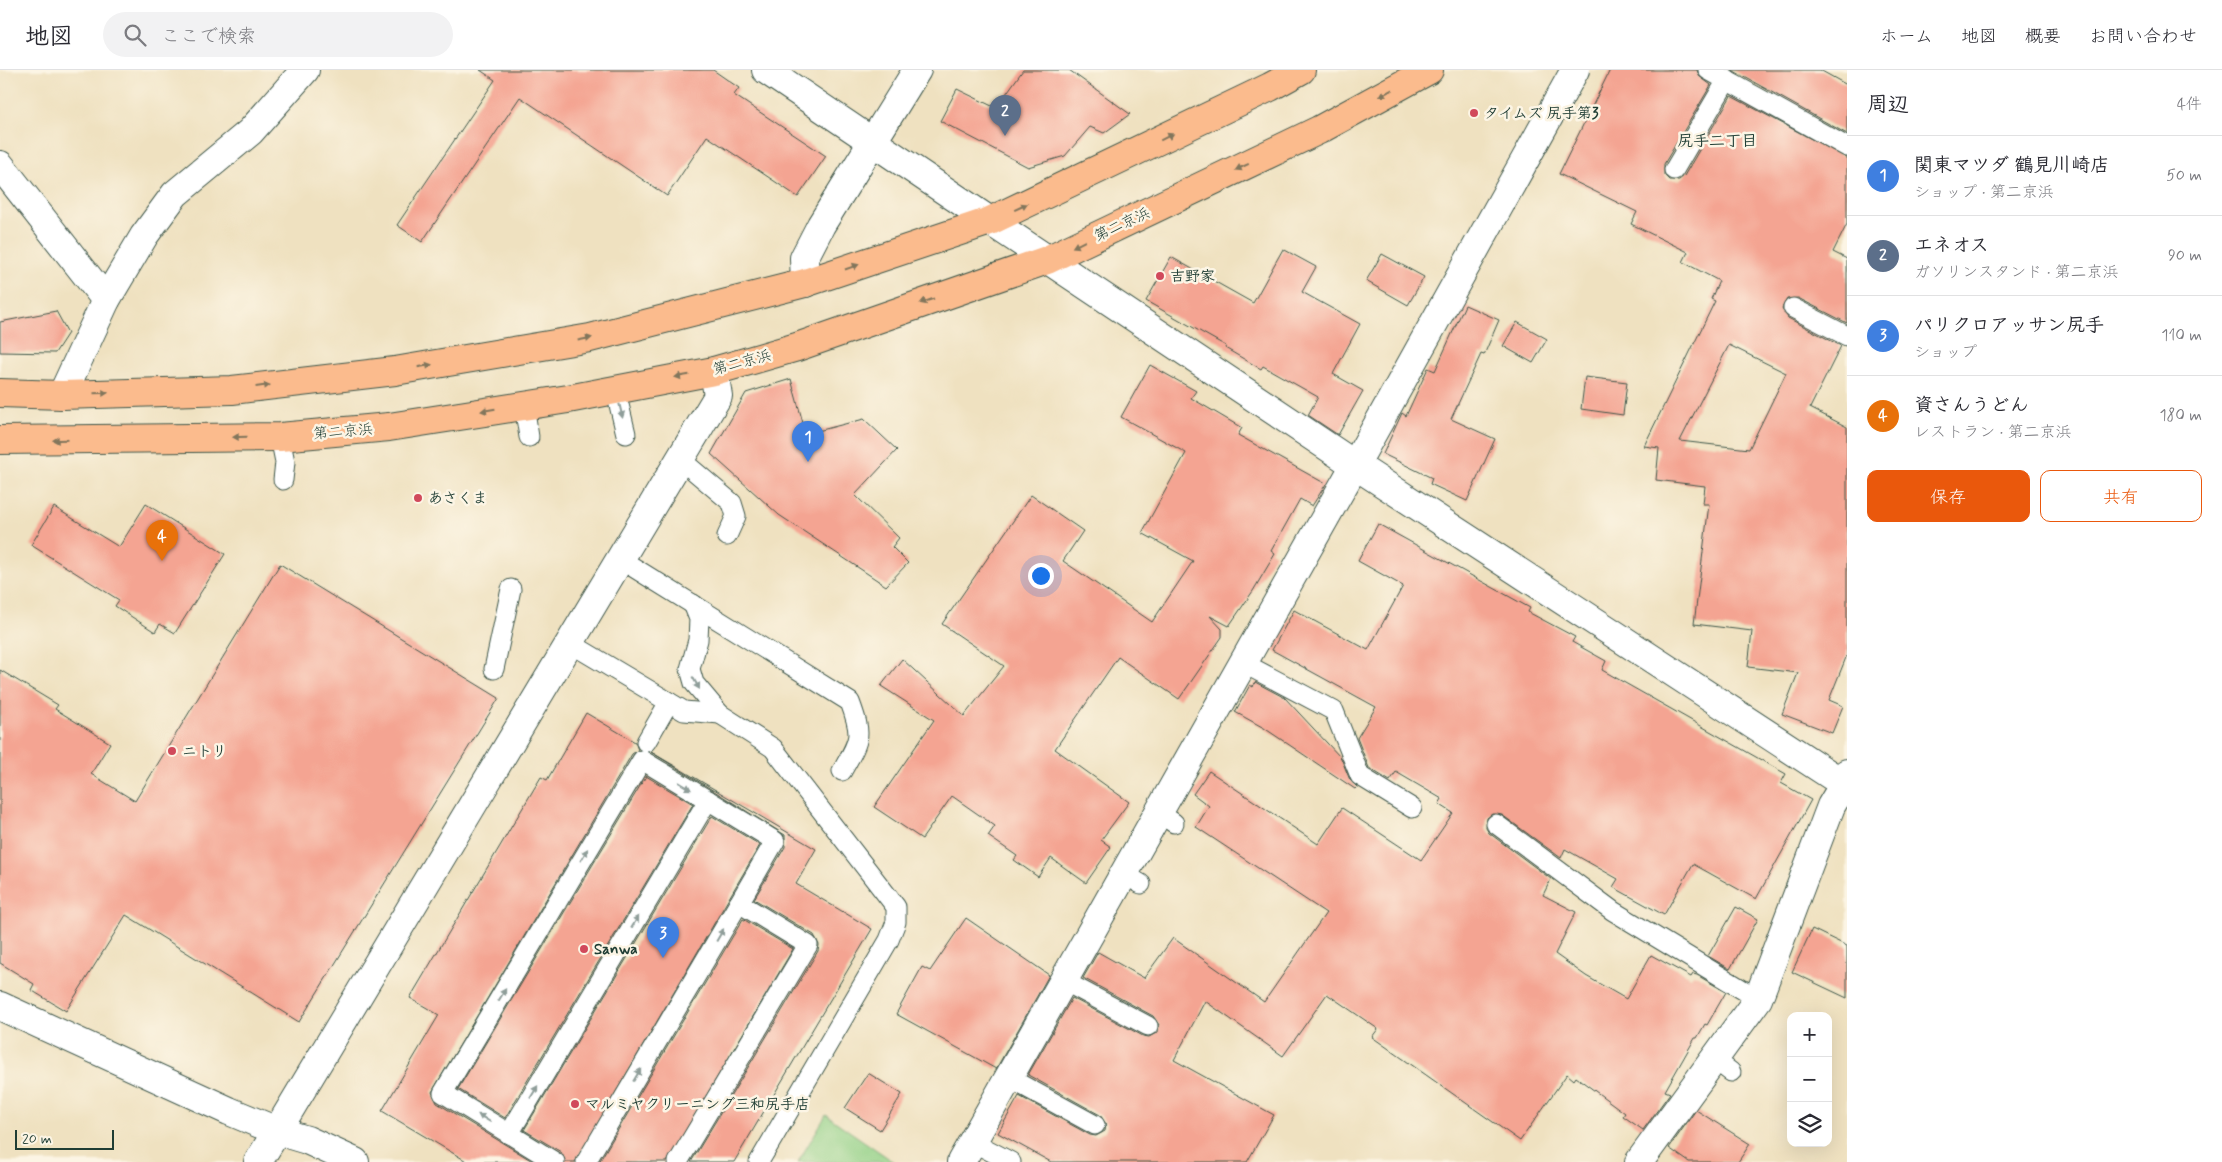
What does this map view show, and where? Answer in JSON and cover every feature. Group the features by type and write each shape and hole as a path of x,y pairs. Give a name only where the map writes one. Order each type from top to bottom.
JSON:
{"highway":[{"path":"0,392 62,395 232,390 395,371 590,338 806,283 990,221 1270,88 1301,70"},
{"name":"第二京浜","path":"0,440 280,437 389,427 714,370 797,347 1046,260 1319,130 1429,70"}],"street":[{"path":"62,395 106,300 144,236 175,194 250,132 305,70"},
{"path":"766,70 1046,260 1355,465 1846,781 1830,806 1758,999 1723,1066 1638,1162"},
{"path":"806,283 804,258 821,225 917,70"},
{"path":"967,1152 1064,981 1132,879 1166,818 1243,663 1575,70"},
{"path":"0,165 106,300"},
{"path":"258,1162 718,396 714,370"},
{"path":"0,1006 229,1111 307,1140 355,1162"}],"lane":[{"path":"1708,70 1847,147"},
{"path":"1674,170 1727,80"},
{"path":"1793,308 1847,336"},
{"path":"616,388 626,434"},
{"path":"524,404 529,437"},
{"path":"280,437 285,462 283,480"},
{"path":"680,459 732,503 736,516 726,536"},
{"path":"620,559 850,702 859,728 858,743 842,771"},
{"path":"494,669 511,590"},
{"path":"693,604 699,619 698,640 690,669 694,683 720,714 773,748 896,907 896,922 889,940 759,1162"},
{"path":"698,640 736,631"},
{"path":"570,643 684,711 720,714"},
{"path":"1243,663 1334,711 1360,776 1412,808"},
{"path":"646,742 669,702"},
{"path":"556,1162 443,1093 588,846 642,760 775,841 586,1162"},
{"path":"509,1134 708,800"},
{"path":"1496,824 1613,911 1758,999"},
{"path":"678,1162 808,945 739,903"},
{"path":"1064,981 1148,1026"},
{"path":"1009,1078 1095,1124"},
{"path":"967,1152 1011,1162"}],"green space":[{"path":"826,1115 894,1162 798,1162"}],"building":[{"path":"480,70 713,70 739,88 734,95 826,156 798,197 707,136 667,196 520,97 422,242 397,225 495,80"},
{"path":"1023,70 1069,70 1130,114 1104,133 1090,127 1065,156 1028,167 940,121 957,89 996,108"},
{"path":"1610,70 1697,70 1699,76 1711,85 1664,164 1664,175 1669,180 1679,180 1684,176 1731,96 1847,158 1847,224 1833,252 1847,259 1847,323 1798,298 1787,299 1782,308 1788,318 1841,346 1810,408 1847,427 1847,655 1829,700 1843,706 1832,733 1782,714 1798,673 1748,667 1752,631 1694,624 1709,504 1703,504 1705,486 1656,480 1659,448 1644,446 1715,301 1711,299 1719,281 1683,262 1688,252 1631,224 1637,212 1559,174","holes":["1729,345 1786,373 1749,449 1680,441"]},
{"path":"1732,70 1820,70 1847,85 1847,134"},
{"path":"1283,249 1316,267 1302,292 1360,324 1333,374 1363,391 1338,435 1308,415 1318,397 1263,366 1261,369 1225,348 1226,346 1146,301 1171,257 1253,303"},
{"path":"1382,254 1424,277 1408,305 1366,281"},
{"path":"1465,305 1499,320 1484,355 1481,354 1451,419 1495,439 1467,501 1430,484 1432,478 1383,454 1402,413 1406,416 1428,368 1435,371"},
{"path":"56,311 68,333 55,353 0,352 0,322"},
{"path":"1517,322 1547,339 1533,363 1503,346"},
{"path":"1150,365 1196,391 1191,398 1242,428 1238,435 1326,484 1312,506 1300,499 1271,551 1275,554 1229,626 1210,616 1222,629 1222,637 1179,699 1118,657 1055,749 1129,802 1101,840 1111,847 1086,883 1051,858 1038,877 1014,860 1017,856 988,836 995,826 952,796 922,839 874,807 934,720 881,686 902,659 964,716 1004,666 942,624 1031,495 1083,531 1063,561 1152,622 1193,561 1142,533 1186,453 1121,417"},
{"path":"1585,377 1627,382 1623,415 1581,409"},
{"path":"791,379 806,434 864,419 897,450 855,495 899,538 892,547 908,563 886,586 779,515 711,454 746,393"},
{"path":"146,504 225,554 175,633 160,624 155,632 115,606 119,600 31,545 54,507 119,547"},
{"path":"1378,524 1530,608 1528,612 1575,637 1572,642 1606,661 1602,670 1786,774 1781,783 1811,800 1756,899 1693,864 1664,915 1613,887 1618,879 1565,849 1561,858 1502,815 1492,814 1487,818 1486,828 1489,833 1551,879 1543,895 1576,912 1555,954 1586,976 1626,999 1651,955 1691,977 1693,974 1697,975 1726,992 1707,1025 1705,1024 1697,1038 1695,1038 1665,1091 1670,1093 1643,1130 1623,1116 1625,1113 1576,1077 1574,1080 1567,1074 1520,1141 1372,1037 1378,1029 1327,994 1283,1056 1205,1001 1174,1060 1274,1115 1247,1162 1051,1162 998,1133 1019,1096 1090,1135 1096,1136 1105,1131 1106,1124 1100,1115 1028,1075 1072,998 1143,1036 1149,1037 1158,1032 1159,1025 1153,1016 1083,978 1098,952 1144,978 1173,938 1264,1002 1326,913 1196,827 1209,806 1193,794 1209,771 1318,844 1342,808 1421,860 1453,813 1439,804 1442,799 1396,772 1390,781 1369,768 1357,738 1376,707 1272,650 1294,610 1368,650 1403,586 1358,561"},
{"path":"280,564 499,698 299,1022 126,915 66,1011 31,990 34,984 0,963 0,670 58,705 55,709 110,743 91,774 135,801"},
{"path":"1255,682 1285,698 1341,758 1350,780 1357,787 1355,789 1264,728 1235,712 1250,685 1253,687"},
{"path":"586,713 635,742 638,750 632,754 432,1092 437,1103 534,1162 468,1162 382,1111 439,1015 410,998 541,777 547,780"},
{"path":"651,752 816,849 796,884 872,929 734,1162 691,1162 818,951 819,945 814,935 754,899 785,847 785,835"},
{"path":"646,776 693,804 505,1118 458,1089"},
{"path":"712,816 760,845 575,1162 566,1162 561,1152 524,1130"},
{"path":"1736,907 1758,919 1730,969 1708,956"},
{"path":"966,918 1049,975 996,1069 896,1014 922,967 930,971"},
{"path":"743,919 793,949 667,1162 599,1162"},
{"path":"1812,929 1847,946 1847,998 1792,972"},
{"path":"868,1073 902,1094 880,1130 845,1108"},
{"path":"1696,1110 1750,1144 1738,1162 1689,1162 1669,1148"}],"place":[{"name":"タイムズ 尻手第3","path":"1474,113"},
{"name":"エネオス","path":"1005,136"},
{"name":"吉野家","path":"1160,276"},
{"name":"関東マツダ 鶴見川崎店","path":"808,462"},
{"name":"あさくま","path":"418,498"},
{"name":"資さんうどん","path":"162,561"},
{"name":"ニトリ","path":"172,751"},
{"name":"Sanwa","path":"584,949"},
{"name":"パリクロアッサン尻手","path":"663,958"},
{"name":"マルミヤクリーニング三和尻手店","path":"575,1104"}],"district":[{"name":"尻手二丁目","path":"1717,140"}]}
